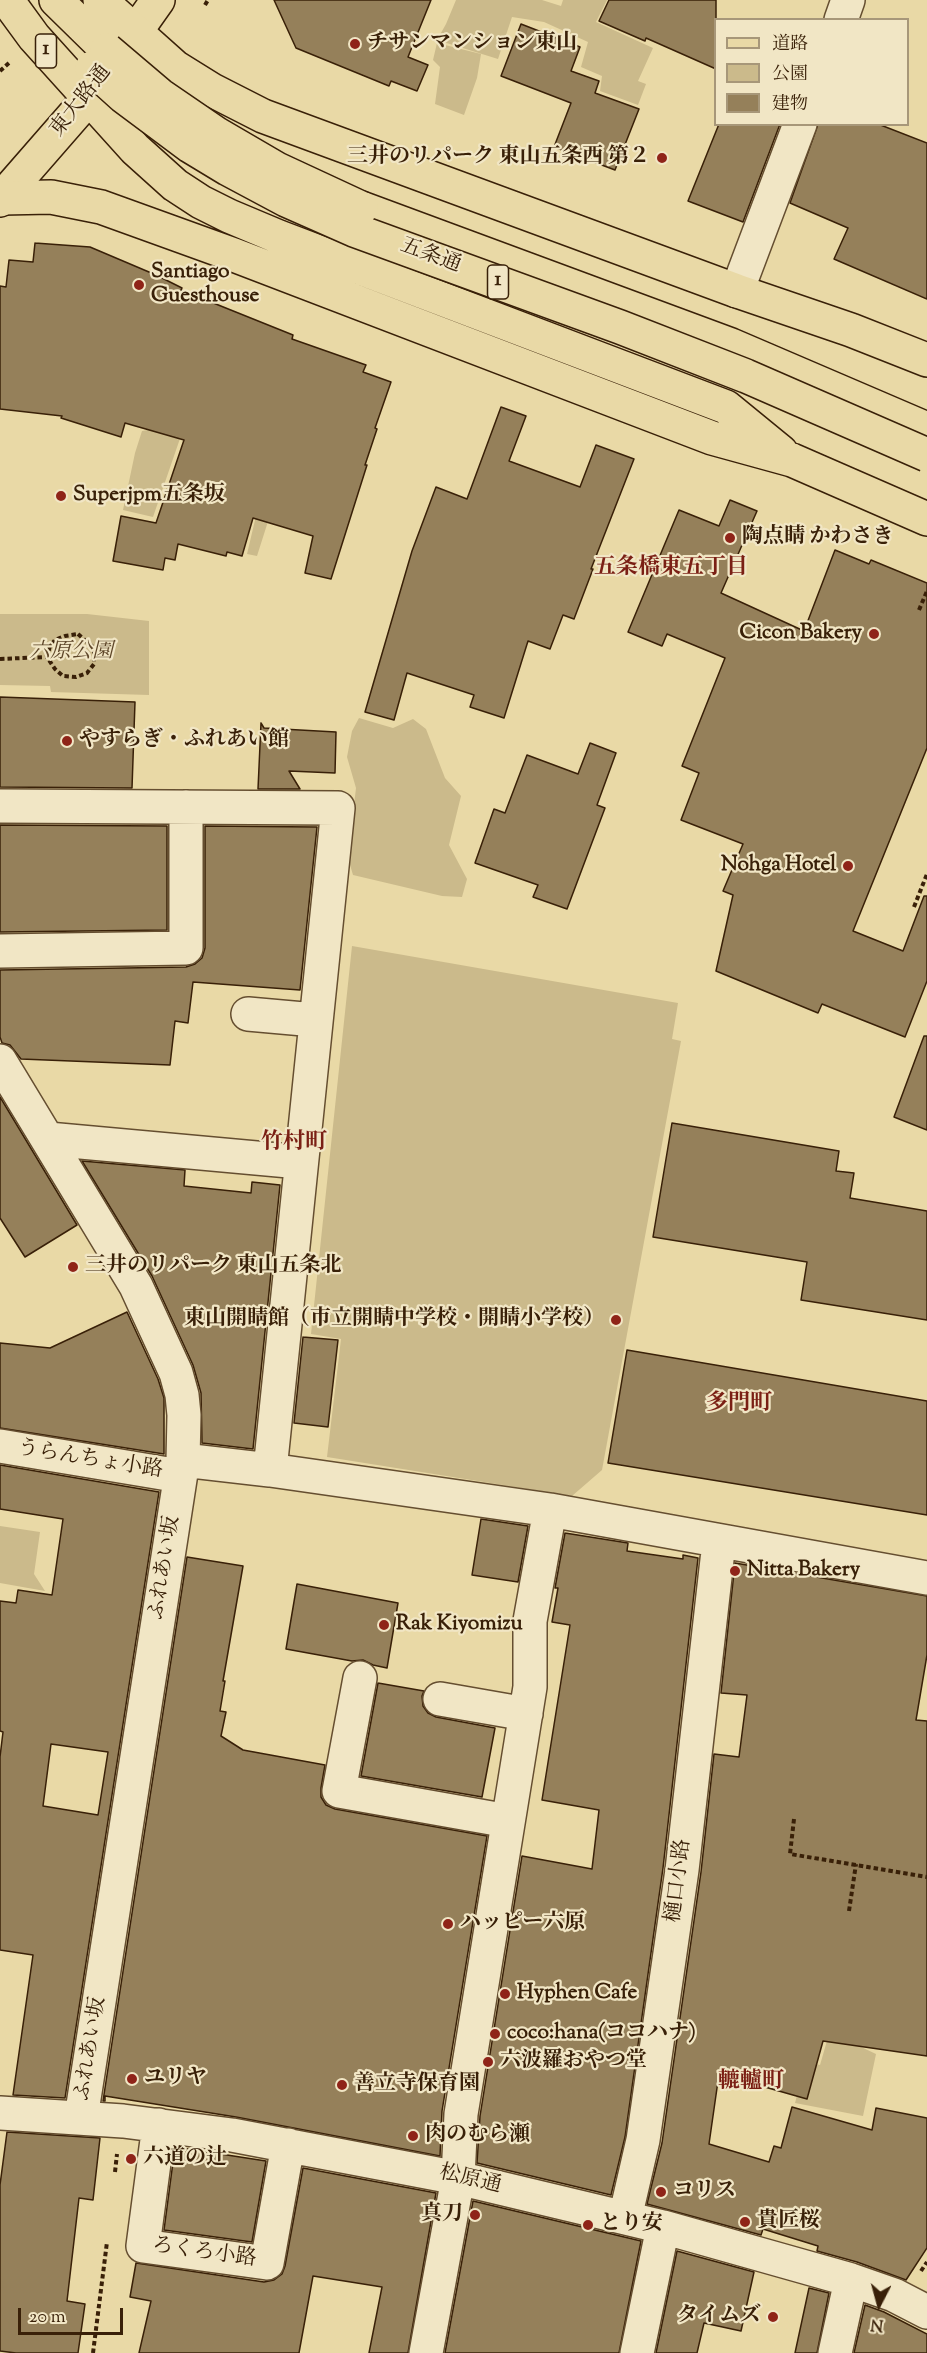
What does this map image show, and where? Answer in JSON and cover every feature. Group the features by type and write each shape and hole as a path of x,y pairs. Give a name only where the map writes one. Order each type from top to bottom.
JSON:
{"main road":[{"name":"1","path":"7,0 34,37 96,72"},
{"name":"1","path":"26,0 96,72"},
{"name":"1","path":"56,0 96,72 155,168 175,185 214,210 279,237 726,407 792,460"},
{"path":"100,0 175,66 212,90 263,116 737,291 851,330 927,360"},
{"name":"東大路通","path":"1,199 96,72 135,32 158,0"},
{"name":"五条通","path":"96,72 160,95 217,134 277,169 318,189 372,212 731,345 927,429"},
{"name":"五条通","path":"96,72 123,96 190,146 286,200 354,230 620,327 746,376 927,455"},
{"name":"1","path":"1,199 51,197 101,207 234,255 712,438 792,460 927,519"}],"street":[{"path":"842,18 848,0"},
{"path":"737,291 799,126"},
{"path":"0,806 338,808 270,1470"},
{"path":"0,951 186,948 186,807"},
{"path":"248,1014 315,1020"},
{"name":"ふれあい坂","path":"0,1061 136,1286 167,1351 182,1395 184,1415 182,1468 81,2118"},
{"path":"48,1139 300,1162"},
{"name":"うらんちょ小路","path":"0,1446 182,1468 270,1470 550,1510 927,1578"},
{"path":"426,2353 458,2178 461,2114 530,1687 530,1621 550,1510"},
{"name":"樋口小路","path":"625,2218 644,2140 682,1870 719,1542"},
{"path":"360,1678 339,1791 508,1821"},
{"path":"440,1699 526,1714"},
{"name":"松原通","path":"0,2113 159,2125 232,2135 458,2178 663,2227 851,2280 926,2306"},
{"name":"ろくろ小路","path":"159,2125 142,2246 267,2263 288,2145"},
{"path":"636,2353 663,2227"},
{"path":"836,2353 851,2280"}],"path":[{"path":"0,71 10,62"},
{"path":"919,610 927,591"},
{"path":"78,634 94,648 94,664 87,673 76,677 63,676 47,657 50,646 55,640 65,636 78,634"},
{"path":"0,659 47,657"},
{"path":"914,908 927,874"},
{"path":"794,1819 790,1854 927,1876"},
{"path":"849,1911 856,1864"},
{"path":"93,2353 107,2239"}],"green space":[{"path":"456,0 542,0 561,6 563,0 607,0 596,22 653,48 638,81 646,84 638,105 600,91 602,76 581,67 588,42 544,22 512,17 498,59 437,40"},
{"path":"437,43 481,54 477,78 464,115 435,104 440,67 433,60"},
{"path":"185,424 153,517 123,510 142,431"},
{"path":"278,490 257,556 247,554 260,499"},
{"name":"六原公園","path":"0,614 87,614 149,621 149,695 51,692 50,686 0,685"},
{"path":"359,718 393,728 413,719 426,729 445,778 461,796 449,845 467,879 462,897 442,896 353,875 348,858 356,788 347,757 352,731"},
{"path":"352,946 678,1003 672,1039 681,1041 602,1470 572,1496 327,1457 341,1339 311,1334"},
{"path":"0,1526 40,1532 34,1574 45,1591 0,1583"},
{"path":"835,2013 859,2046 876,2054 863,2116 795,2103 803,2072 803,2061 820,2065"}],"building":[{"name":"チサンマンション東山","path":"274,0 431,0 408,57 428,65 417,91 391,81 389,86 296,48"},
{"path":"609,0 716,0 714,68 646,38 645,41 599,21"},
{"path":"521,24 580,47 571,71 599,81 595,93 639,109 615,170 554,147 571,103 501,76"},
{"path":"718,126 779,126 743,222 688,201"},
{"path":"817,126 883,126 927,143 927,299 834,259 848,228 790,203"},
{"path":"35,243 90,247 156,275 182,288 181,290 293,335 292,339 366,365 363,372 391,382 375,428 377,429 365,465 367,465 331,579 305,573 313,536 253,518 242,556 227,552 226,556 178,544 175,560 165,558 163,570 113,561 121,516 156,523 184,440 125,423 121,437 61,418 62,416 0,409 0,286 6,287 9,260 33,262"},
{"path":"501,407 526,416 509,461 580,487 596,445 634,459 574,619 563,615 550,649 528,641 504,718 470,707 474,695 407,673 394,720 365,712 412,551 436,487 467,499"},
{"path":"730,500 757,511 721,593 804,631 835,550 869,564 871,560 927,583 927,748 853,931 903,951 924,896 927,896 927,981 905,1037 822,1004 818,1013 716,971 733,895 723,891 743,844 681,820 699,773 682,766 725,658 667,634 662,646 628,632 679,510 719,526"},
{"name":"やすらぎ・ふれあい館","path":"0,697 135,702 132,788 0,787"},
{"path":"261,723 264,728 336,732 335,773 289,771 300,789 258,789"},
{"path":"590,743 616,753 597,805 605,808 567,909 533,897 538,885 475,863 494,809 505,813 527,755 578,774"},
{"path":"0,825 167,826 167,930 0,932"},
{"path":"205,826 317,827 300,990 193,982 188,1023 175,1021 170,1065 21,1059 10,1045 2,1043 0,1037 0,970 186,967 202,958 205,948"},
{"path":"924,1036 927,1036 927,1130 894,1117"},
{"path":"0,1097 77,1225 25,1257 0,1218"},
{"path":"672,1123 839,1151 836,1171 854,1173 850,1198 927,1211 927,1320 801,1300 807,1262 653,1237"},
{"path":"82,1161 185,1170 184,1186 251,1193 252,1182 280,1185 253,1449 202,1443 201,1393 193,1365 152,1276"},
{"path":"127,1312 158,1379 164,1398 164,1454 0,1428 0,1343 50,1348"},
{"path":"303,1337 338,1340 328,1427 294,1423"},
{"path":"627,1350 927,1401 927,1515 608,1463"},
{"path":"0,1465 159,1492 65,2098 13,2095 33,1955 0,1950 0,1757 3,1732 0,1731 0,1601 16,1603 18,1590 52,1595 63,1519 0,1509","holes":["51,1744 108,1752 98,1815 43,1806"]},
{"path":"481,1519 528,1526 518,1582 472,1575"},
{"path":"565,1533 628,1543 627,1551 683,1559 683,1555 698,1558 663,1868 625,2137 611,2195 477,2163 480,2116 522,1856 592,1869 599,1810 542,1800 570,1625 552,1622 558,1588 555,1588"},
{"path":"187,1557 243,1566 223,1681 225,1681 220,1711 226,1712 221,1736 243,1750 325,1765 321,1797 326,1805 335,1809 487,1836 442,2111 440,2156 236,2117 105,2096 105,2101 103,2101"},
{"path":"735,1563 927,1596 927,1655 916,1720 927,1721 927,2056 823,2041 807,2099 719,2074 709,2144 769,2162 774,2146 781,2148 792,2107 872,2130 876,2108 927,2118 927,2248 906,2280 857,2262 817,2251 818,2246 763,2229 761,2235 647,2204 662,2143 701,1872 714,1754 739,1757 747,1695 721,1693"},
{"path":"297,1584 398,1603 387,1668 363,1660 352,1661 286,1649"},
{"path":"378,1683 424,1691 423,1706 428,1713 436,1717 495,1728 482,1797 361,1776"},
{"path":"7,2132 100,2138 93,2200 79,2198 67,2301 85,2304 78,2353 0,2351 0,2185"},
{"path":"175,2147 266,2161 252,2242 164,2230"},
{"path":"303,2168 436,2193 408,2353 369,2353 382,2287 313,2276 299,2353 139,2353 151,2301 130,2297 136,2263 264,2282 274,2280 282,2274 285,2266"},
{"path":"473,2201 641,2241 619,2353 445,2353"},
{"path":"677,2251 754,2272 741,2331 704,2323 697,2353 656,2353"},
{"path":"809,2288 829,2293 817,2353 795,2353"},
{"path":"865,2305 927,2334 927,2353 854,2353"}],"place":[{"name":"チサンマンション東山","path":"355,44"},
{"name":"三井のリパーク 東山五条西 第２","path":"662,158"},
{"name":"Santiago Guesthouse","path":"139,285"},
{"name":"Superjpm五条坂","path":"61,496"},
{"name":"陶点睛 かわさき","path":"730,538"},
{"name":"Cicon Bakery","path":"874,634"},
{"name":"やすらぎ・ふれあい館","path":"67,741"},
{"name":"Nohga Hotel","path":"848,866"},
{"name":"三井のリパーク 東山五条北","path":"73,1267"},
{"name":"東山開睛館（市立開睛中学校・開睛小学校）","path":"616,1320"},
{"name":"Nitta Bakery","path":"735,1571"},
{"name":"Rak Kiyomizu","path":"384,1625"},
{"name":"ハッピー六原","path":"448,1924"},
{"name":"Hyphen Cafe","path":"505,1994"},
{"name":"coco:hana(ココハナ)","path":"495,2034"},
{"name":"六波羅おやつ堂","path":"488,2062"},
{"name":"ユリヤ","path":"132,2079"},
{"name":"善立寺保育園","path":"342,2085"},
{"name":"肉のむら瀬","path":"413,2136"},
{"name":"六道の辻","path":"131,2159"},
{"name":"コリス","path":"661,2192"},
{"name":"真刀","path":"475,2215"},
{"name":"貴匠桜","path":"745,2222"},
{"name":"とり安","path":"588,2225"},
{"name":"タイムズ","path":"773,2317"}],"district":[{"name":"五条橋東五丁目","path":"671,569"},
{"name":"竹村町","path":"294,1144"},
{"name":"多門町","path":"739,1405"},
{"name":"轆轤町","path":"751,2083"}]}
